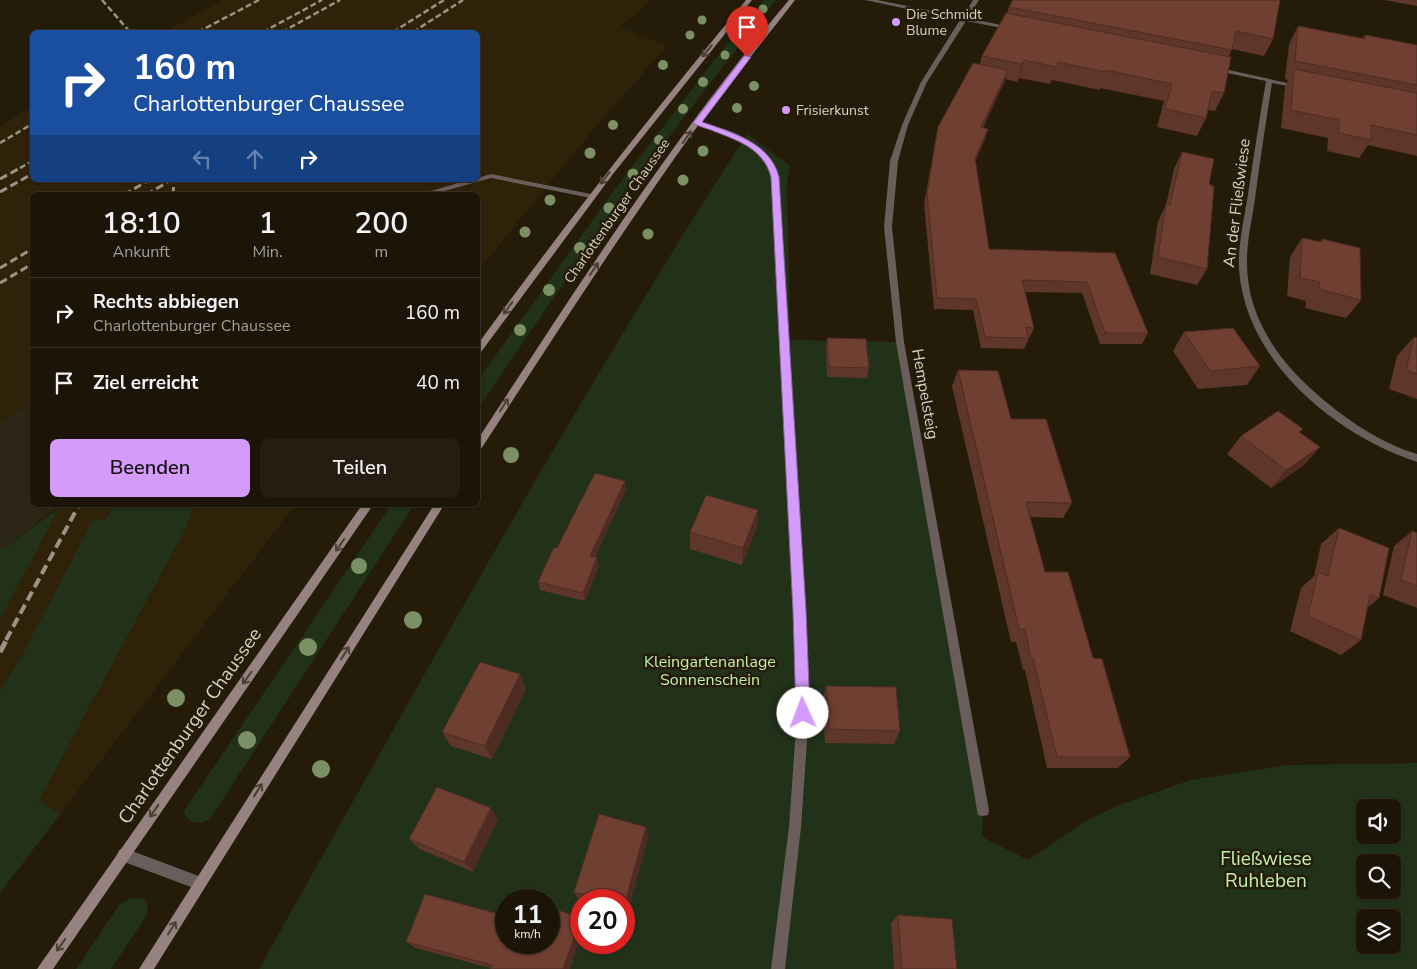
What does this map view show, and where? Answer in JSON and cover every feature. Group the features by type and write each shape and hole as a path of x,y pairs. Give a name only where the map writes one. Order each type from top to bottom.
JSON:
{"main road":[{"name":"Charlottenburger Chaussee","path":"480,347 591,196 666,99 749,0"},
{"name":"Charlottenburger Chaussee","path":"480,443 600,259 697,123 792,0"},
{"name":"Charlottenburger Chaussee","path":"44,969 367,507"},
{"path":"146,969 438,507"}],"street":[{"path":"868,0 1023,30"},
{"name":"Hempelsteig","path":"976,0 924,82 905,125 894,161 888,227 900,342 983,810"},
{"path":"1210,68 1306,87"},
{"name":"An der Fließwiese","path":"1269,80 1242,266 1249,309 1262,338 1279,362 1301,387 1359,431 1383,445 1417,458"},
{"path":"697,123 743,139 772,164 775,177 799,601 803,713 795,826 778,969"},
{"path":"480,179 491,176 591,196"},
{"path":"433,192 470,182"},
{"path":"124,855 200,884"}],"shaded area":[{"path":"223,0 652,0 620,27 667,46 592,131 480,269 480,192 30,192 30,403 0,422 0,126 30,108 30,182 480,182 480,30 168,30"},
{"path":"30,403 30,507 57,507 0,551 0,422"},
{"path":"59,507 113,507 0,691 0,618"},
{"path":"193,507 293,507 61,813 38,802 185,530"}],"green space":[{"path":"764,0 776,0 659,150 549,304 480,406 480,377 612,193 720,53"},
{"name":"Kleingartenanlage Sonnenschein","path":"747,134 790,166 787,184 790,340 900,342 983,810 982,837 1028,860 1087,820 1119,805 1191,780 1288,765 1417,763 1417,969 259,969 557,443 619,339"},
{"path":"113,507 193,507 185,530 38,802 61,813 0,893 0,691 25,650 93,520 106,519"},
{"path":"390,507 413,507 210,819 200,823 192,822 186,817 184,811"},
{"path":"59,508 5,610 0,618 0,551"},
{"path":"131,898 142,898 148,904 147,915 111,969 76,969 120,904"}],"building":[{"path":"1013,0 1280,0 1273,39 1236,31 1232,50 1009,7"},
{"path":"1006,13 1231,57 1224,93 1212,91 1206,118 1165,109 1172,84 1058,62 1056,67 1024,60 1022,64 982,56"},
{"path":"1298,26 1365,39 1365,35 1417,45 1417,85 1295,61"},
{"path":"973,63 1008,70 981,127 988,129 975,158 989,249 1115,253 1148,333 1105,333 1087,282 1022,280 1034,328 1026,327 1028,338 985,337 976,299 937,298 927,193 938,127"},
{"path":"1294,69 1417,93 1417,135 1371,125 1371,140 1339,133 1339,120 1291,110"},
{"path":"1182,152 1214,159 1209,184 1214,187 1207,269 1158,257 1166,204 1170,205"},
{"path":"1302,238 1322,242 1322,239 1360,248 1361,300 1319,289 1320,282 1300,278"},
{"path":"1233,328 1260,366 1210,371 1184,332"},
{"path":"1414,337 1417,338 1417,374 1406,370"},
{"path":"827,338 866,339 869,368 829,367"},
{"path":"958,370 998,371 1011,419 1046,419 1072,503 1026,502 1045,572 1068,572 1093,658 1102,659 1130,757 1057,757 1025,629 1019,629"},
{"path":"1278,411 1303,429 1299,432 1320,447 1286,470 1241,436"},
{"path":"595,473 625,481 590,556 597,557 583,593 538,582 554,547 557,548"},
{"path":"706,495 758,510 743,548 690,532"},
{"path":"1339,528 1389,548 1379,598 1370,594 1361,640 1308,616 1318,572 1328,576"},
{"path":"1412,531 1417,533 1417,586 1401,580"},
{"path":"480,662 520,674 485,746 442,732"},
{"path":"826,686 896,687 900,731 829,729"},
{"path":"437,787 491,808 464,862 409,839"},
{"path":"599,814 646,827 629,889 575,889"},
{"path":"425,894 495,913 495,954 560,954 560,911 570,914 570,949 563,969 490,969 492,965 406,942"},
{"path":"898,915 952,919 957,969 902,969"}],"railway":[{"path":"102,0 128,30"},
{"path":"202,30 259,0"},
{"path":"267,30 322,0"},
{"path":"286,30 340,0"},
{"path":"396,30 444,0"},
{"path":"416,30 463,0"},
{"path":"0,143 30,125"},
{"path":"20,168 30,162"},
{"path":"0,179 22,167"},
{"path":"0,192 30,175"},
{"path":"129,192 146,182"},
{"path":"151,192 168,182"},
{"path":"173,192 174,182"},
{"path":"0,268 30,250"},
{"path":"0,283 30,265"},
{"path":"6,640 78,507"},
{"path":"0,652 7,639"}],"place":[{"name":"Die Schmidt Blume","path":"896,22"},
{"name":"Frisierkunst","path":"786,110"}],"route":[{"path":"747,57 697,123 743,139 772,164 775,177 803,713"}],"park label":[{"name":"Fließwiese Ruhleben","path":"1266,870"}]}
